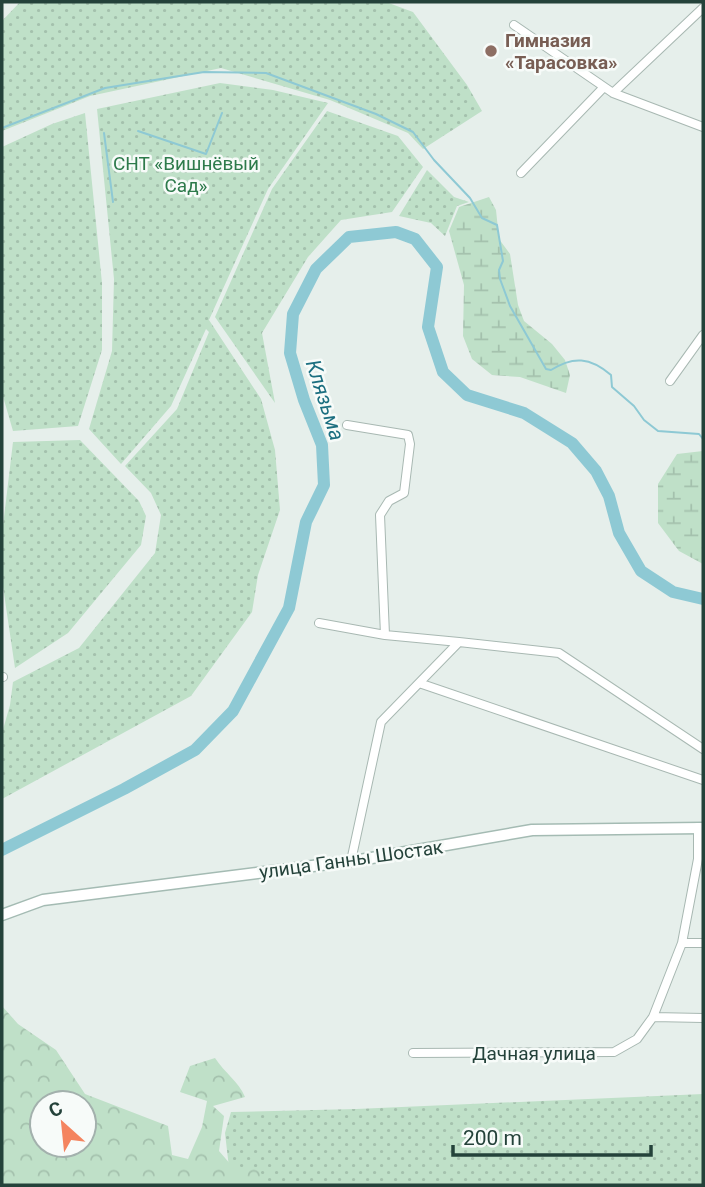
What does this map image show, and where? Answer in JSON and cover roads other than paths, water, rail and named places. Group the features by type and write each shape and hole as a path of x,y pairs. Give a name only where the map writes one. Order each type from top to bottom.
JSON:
{"main road":[{"name":"улица Ганны Шостак","path":"2,915 43,900 351,861 532,830 701,827"}],"street":[{"path":"613,93 703,8"},
{"path":"514,25 613,93 703,127"},
{"path":"522,173 604,87"},
{"path":"670,381 703,335"},
{"path":"347,425 408,435 410,444 404,493 389,501 380,515 386,635"},
{"path":"319,623 386,635 559,653 703,749"},
{"path":"351,861 381,722 459,642"},
{"path":"419,683 703,780"},
{"name":"Дачная улица","path":"413,1053 614,1052 637,1039 653,1017 682,943 701,859 701,827"},
{"path":"682,943 703,943"},
{"path":"653,1017 703,1018"}],"waterway":[{"path":"2,128 105,88 204,72 266,73 376,114 413,132 434,160 470,198 482,218 497,225 503,261 499,270 500,279 510,306 546,369 551,370 567,362 581,360 596,365 611,375 612,387 658,431 699,434 703,439"},
{"path":"138,131 206,154 222,113"},
{"path":"104,133 113,202"},
{"name":"Клязьма","path":"2,850 195,750 233,711 289,608 306,522 324,485 322,445 304,400 290,353 293,314 316,269 349,237 396,232 415,239 437,267 428,327 443,372 467,395 524,413 572,443 596,471 609,496 619,533 641,571 673,592 703,599"}],"place":[{"name":"Гимназия «Тарасовка»","path":"491,51"}],"park label":[{"name":"СНТ «Вишнёвый Сад»","path":"186,174"}]}
